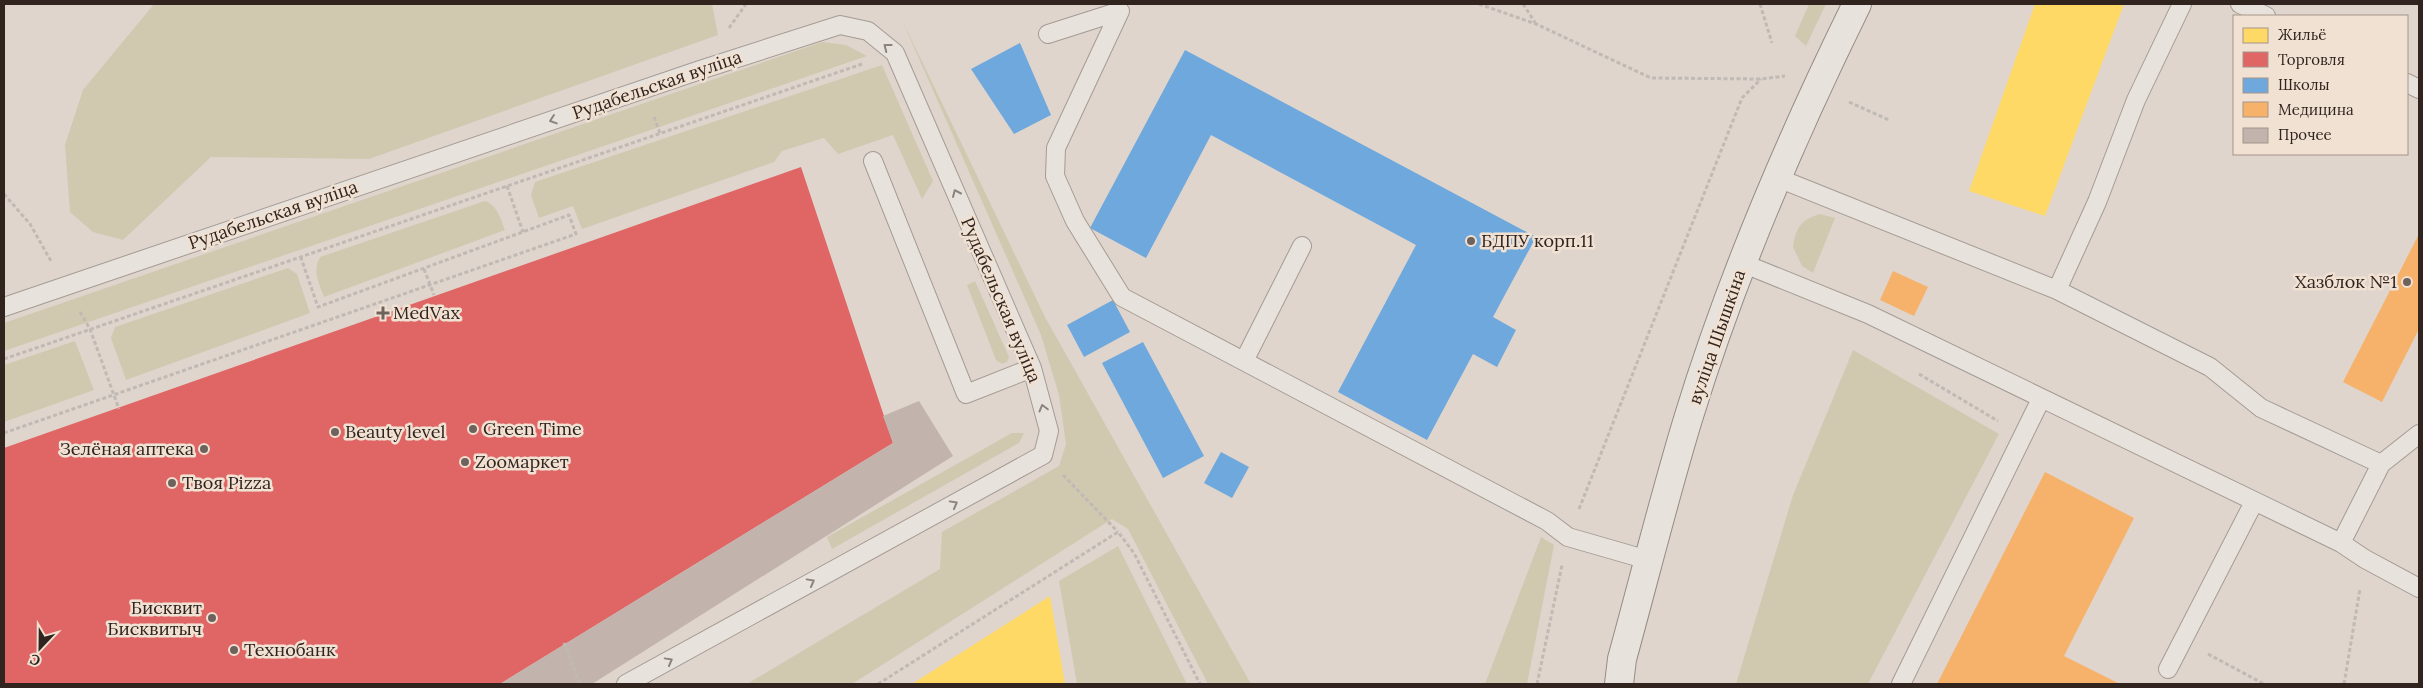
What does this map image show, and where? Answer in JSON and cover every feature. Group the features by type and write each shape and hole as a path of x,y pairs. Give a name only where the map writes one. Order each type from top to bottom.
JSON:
{"main road":[{"name":"вуліца Шышкіна","path":"1619,684 1622,659 1688,418 1742,263 1816,87 1857,4"}],"lane":[{"path":"2057,290 2097,202 2136,100 2182,4"},
{"path":"2240,4 2264,15"},
{"path":"1048,34 1120,11 1056,148 1055,176 1075,221 1122,297 1547,521 1568,537 1648,560"},
{"name":"Рудабельская вуліца","path":"4,307 700,70 840,25 868,32 895,53 1032,368 1049,430 1043,455"},
{"path":"873,161 966,394 1032,368"},
{"path":"1778,178 2057,290 2210,367 2261,408 2381,464"},
{"path":"1244,361 1302,246"},
{"path":"1742,263 1868,314 2041,400 2341,543 2365,559 2419,588"},
{"path":"1901,684 2041,400"},
{"path":"2341,543 2381,464 2419,434"},
{"path":"626,684 1043,455"},
{"path":"2168,669 2254,502"}],"path":[{"path":"1479,4 1536,24 1651,78 1761,79 1791,76"},
{"path":"1523,4 1536,24"},
{"path":"1760,4 1772,43"},
{"path":"4,359 895,53"},
{"path":"1537,684 1568,537 1742,98 1761,79"},
{"path":"1842,98 1889,120"},
{"path":"507,186 524,232"},
{"path":"4,194 30,224 66,286"},
{"path":"4,433 576,234 569,216 318,307 300,258"},
{"path":"424,269 434,296"},
{"path":"90,329 119,409"},
{"path":"1916,373 2024,437"},
{"path":"1043,455 1118,532 1134,553 1200,684"},
{"path":"878,684 1118,532"},
{"path":"2344,684 2365,559"},
{"path":"2183,640 2264,684"},
{"path":"564,643 580,684"}],"shaded area":[{"path":"154,4 712,4 718,35 369,159 211,157 123,240 93,232 70,212 65,145 83,90"},
{"path":"1809,4 1826,4 1806,46 1795,36"},
{"path":"902,20 1045,317 1251,684 1208,684 1128,529 1112,519 852,684 747,684 940,569 942,532 1059,466 1066,444 1059,395 1041,335"},
{"path":"822,42 846,45 867,56 4,351 4,323"},
{"path":"882,65 933,181 922,199 893,135 838,154 824,138 782,151 774,162 582,229 573,206 539,218 531,195 535,182"},
{"path":"485,201 496,209 505,230 324,297 316,272 320,257"},
{"path":"1820,214 1835,218 1813,273 1802,266 1793,247 1798,230 1803,222"},
{"path":"288,268 297,274 310,313 126,380 111,338 115,327"},
{"path":"975,281 1009,357 1007,362 1002,364 996,360 967,285"},
{"path":"75,341 94,390 4,422 4,365"},
{"path":"1853,350 1999,434 1868,684 1736,684 1793,495"},
{"path":"1012,433 1024,433 1019,443 832,549 827,537"},
{"path":"1541,537 1554,545 1527,684 1485,684"},
{"path":"1118,546 1187,684 1077,684 1059,581"}],"building: Жильё":[{"path":"2035,4 2124,4 2045,216 1969,191"},
{"path":"1050,596 1065,684 912,684"}],"building: Торговля":[{"name":"Green Time","path":"801,167 893,443 500,684 4,684 4,448"}],"building: Школы":[{"path":"1020,43 1051,115 1014,134 971,69"},
{"name":"БДПУ корп.11","path":"1185,50 1536,237 1493,317 1516,330 1497,367 1473,354 1427,440 1338,392 1416,245 1211,135 1146,258 1090,228"},
{"path":"1113,300 1130,332 1084,357 1067,325"},
{"path":"1143,342 1204,456 1163,478 1102,363"},
{"path":"1221,452 1249,467 1232,498 1204,483"}],"building: Медицина":[{"name":"Хазблок №1","path":"2419,234 2419,329 2382,402 2343,382"},
{"path":"1893,271 1928,287 1914,316 1880,300"},
{"path":"2045,472 2134,518 2064,656 2120,684 1937,684"}],"building: Прочее":[{"path":"919,401 953,456 592,684 500,684 893,443 883,416"}],"place":[{"name":"БДПУ корп.11","path":"1471,241"},
{"name":"Хазблок №1","path":"2407,282"},
{"name":"MedVax","path":"383,313"},
{"name":"Green Time","path":"473,429"},
{"name":"Beauty level","path":"335,432"},
{"name":"Зелёная аптека","path":"204,449"},
{"name":"Zooмаркет","path":"465,462"},
{"name":"Твоя Pizza","path":"172,483"},
{"name":"Бисквит Бисквитыч","path":"212,618"},
{"name":"Технобанк","path":"234,650"}]}
